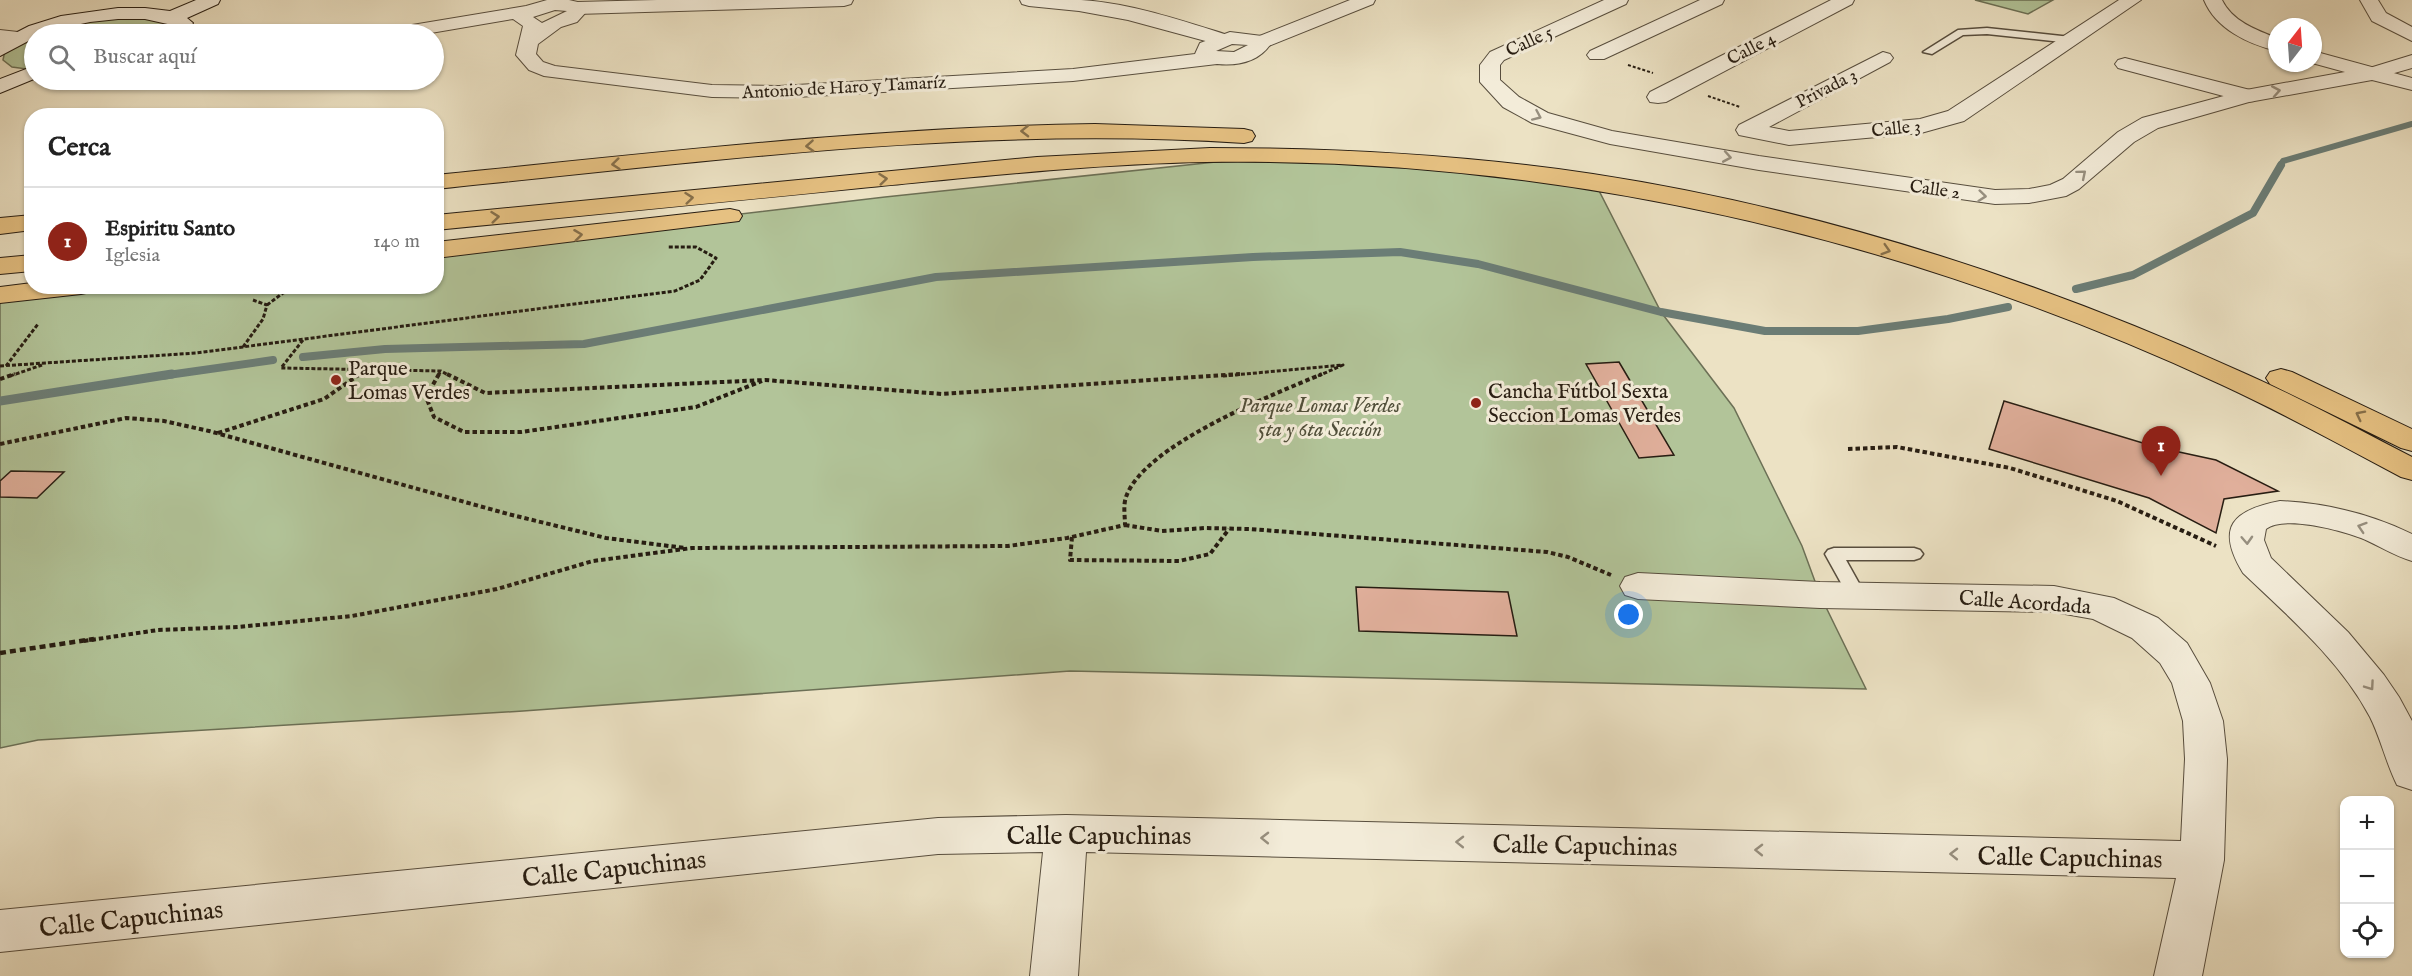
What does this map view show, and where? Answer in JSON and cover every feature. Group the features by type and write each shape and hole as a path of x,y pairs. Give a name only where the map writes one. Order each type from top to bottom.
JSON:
{"highway":[{"path":"444,181 753,150 993,132 1170,130 1272,148"},
{"path":"444,222 909,176 1350,142 1507,155 1658,177 1766,200 1994,265 2224,353 2412,441"},
{"path":"444,200 928,154 1133,143 1272,148 1594,181 1755,214 1986,281 2170,352 2292,407 2412,470"},
{"path":"444,249 1272,148"},
{"path":"0,226 24,223"},
{"path":"0,244 24,241"},
{"path":"0,266 24,264"},
{"path":"0,295 24,292"}],"street":[{"path":"55,24 81,17 146,11 175,17 212,0"},
{"path":"444,26 492,18 549,13 844,0"},
{"path":"1029,0 1065,1 1111,9 1187,28 1215,49"},
{"name":"Antonio de Haro y Tamaríz","path":"549,13 526,55 536,66 551,72 744,93 1073,75 1183,63 1215,49 1248,54 1258,49 1254,41 1366,0"},
{"name":"Calle 5","path":"1490,82 1490,65 1497,56 1620,0"},
{"path":"1597,55 1715,0"},
{"name":"Calle 4","path":"1658,97 1845,0"},
{"name":"Calle 3","path":"1769,117 1747,130 1789,138 1940,122 1956,116 2132,0"},
{"path":"2213,0 2220,13 2232,23 2268,41"},
{"path":"2369,0 2379,17 2412,35"},
{"path":"549,13 554,23 549,13"},
{"path":"10,36 2,68 24,71"},
{"name":"Privada 3","path":"1769,117 1883,58"},
{"name":"Calle 2","path":"2322,60 2412,84"},
{"path":"2370,74 2412,61"},
{"path":"2125,64 2246,96"},
{"name":"Calle 2","path":"1490,82 1510,102 1540,118 1610,137 1770,164 1995,197 2029,196 2057,191 2071,184 2126,137 2150,123 2246,96 2370,74"},
{"path":"2412,549 2388,536 2309,512 2275,512 2261,515 2251,521 2246,530 2248,552 2254,564 2324,629 2371,686 2398,732 2412,773"},
{"name":"Calle Acordada","path":"1638,586 1820,595 2054,599 2102,607 2145,628 2174,653 2191,683 2203,721 2206,759 2202,860 2178,976"},
{"path":"1054,976 1066,833"},
{"name":"Calle Capuchinas","path":"0,931 938,836 1066,833 2202,860"}],"lane":[{"path":"1928,52 1961,32 1987,31 2071,39"},
{"path":"1856,594 1834,554 1914,554"}],"path":[{"path":"1679,86 1769,117"},
{"path":"0,366 133,359 243,347 675,291 706,277 717,258 696,246 663,247"},
{"path":"243,347 262,319 267,305 279,294"},
{"path":"253,300 267,305"},
{"path":"6,366 38,324"},
{"path":"303,340 281,368 441,370 485,393 765,380 942,394 1184,379 1343,364 1217,420 1146,467 1126,496 1125,525"},
{"path":"0,379 46,363"},
{"path":"217,433 324,399 367,369"},
{"path":"441,370 426,397 434,417 464,432 521,432 696,407 765,380"},
{"path":"0,444 126,417 164,421 217,433 595,536 692,548"},
{"path":"1848,449 1896,447 2010,468 2118,501 2254,564"},
{"path":"0,653 158,630 238,627 352,616 497,590 593,561 692,548 1008,546 1072,537 1125,525 1162,531 1230,529 1547,552 1568,557 1638,586"},
{"path":"1072,537 1070,560 1179,561 1210,554 1230,529"}],"green space":[{"path":"1975,0 2053,0 2028,14"},
{"path":"172,17 174,24 66,24 85,18"},
{"path":"24,37 24,69 12,67 3,60 5,50"},
{"name":"Parque Lomas Verdes 5ta y 6ta Sección","path":"1272,156 1594,181 1661,312 1734,408 1802,546 1820,595 1866,689 1070,671 523,711 38,740 0,748 0,295 24,292 444,294 444,249 885,197"}],"building":[{"path":"1619,362 1674,455 1639,458 1586,364"},
{"path":"2004,401 2156,447 2216,460 2278,491 2224,499 2216,533 2149,498 1989,449"},
{"path":"11,471 64,472 37,498 0,497 0,481"},
{"path":"1356,587 1508,592 1517,636 1359,631"}],"waterway":[{"path":"2280,166 2283,161 2412,124"},
{"path":"2076,289 2133,275 2253,213 2281,165"},
{"path":"303,357 385,349 584,344 936,277 1253,257 1400,252 1478,264 1661,312 1765,331 1858,331 1948,319 2008,307"},
{"path":"161,376 273,360"},
{"path":"0,401 172,374"}],"place":[{"name":"Parque Lomas Verdes","path":"336,380"},
{"name":"Cancha Fútbol Sexta Seccion Lomas Verdes","path":"1476,403"},
{"name":"Espiritu Santo","path":"2161,476"}]}
